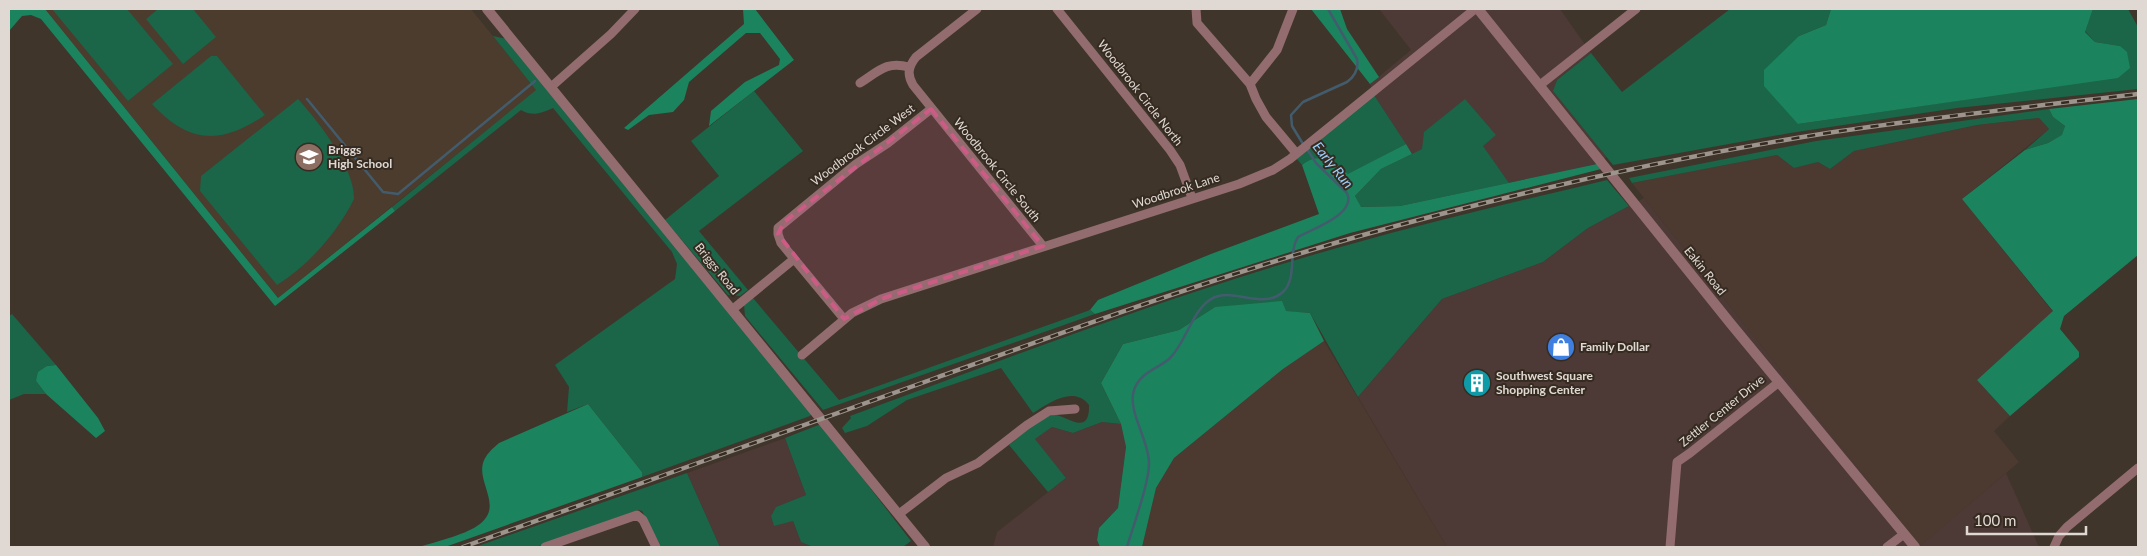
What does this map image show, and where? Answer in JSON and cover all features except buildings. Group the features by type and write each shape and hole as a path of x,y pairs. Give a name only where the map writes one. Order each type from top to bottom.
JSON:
{"street":[{"name":"Briggs Road","path":"487,9 925,547"},
{"path":"551,87 611,34 635,9"},
{"path":"860,83 889,65 896,64 909,68 916,57 977,9"},
{"name":"Woodbrook Circle North","path":"1057,9 1170,150 1180,165 1192,198"},
{"path":"1196,9 1198,23 1250,84 1266,116 1302,148"},
{"path":"1250,84 1277,50 1293,9"},
{"name":"Woodbrook Lane","path":"802,355 844,319 866,305 881,299 1256,178 1273,170 1476,9"},
{"name":"Eakin Road","path":"1476,9 1540,85 1778,382 1914,547"},
{"path":"1540,85 1636,9"},
{"name":"Woodbrook Circle West","path":"794,259 778,238 780,226 850,169 888,143 931,108 913,86 909,76 909,68"},
{"name":"Woodbrook Circle South","path":"931,108 1043,246"},
{"path":"733,309 794,259 844,319"},
{"name":"Zettler Center Drive","path":"1670,547 1677,462 1778,382"},
{"path":"899,514 946,478 978,463 1027,425 1049,411 1075,409"},
{"path":"2054,547 2059,536 2067,527 2138,468"},
{"path":"546,547 637,515 642,520 656,547"},
{"path":"1887,547 1904,534"}],"highlighted area":[{"path":"931,109 1043,246 881,299 844,319 778,234 784,222"}],"shaded area":[{"name":"Briggs High School","path":"45,9 471,9 537,90 278,298"},
{"path":"1379,9 1560,9 1591,53 1557,80 1554,91 1607,157 1597,164 1509,183 1482,146 1495,135 1423,149 1412,154 1374,95 1370,84 1411,50"},
{"path":"2039,118 2049,129 1962,199 2053,312 1977,380 2010,416 1994,431 2019,462 1920,546 1632,183 1777,155 1794,168 1818,162 1830,169 1854,151 1977,125"},
{"path":"1644,198 1920,545 2006,473 2039,547 1447,547 1358,397 1442,299 1543,262 1588,228"},
{"path":"1324,341 1447,547 1142,547 1156,488 1174,458 1283,369"},
{"path":"1102,422 1121,424 1126,447 1118,508 1099,528 1097,540 1100,547 993,547 997,532 1066,478 1034,439 1052,427 1073,433"},
{"path":"785,438 806,495 777,507 793,521 801,542 813,547 720,547 687,473"}],"green space":[{"path":"9,9 45,9 278,298 392,207 395,211 275,306 41,19 31,15 22,16 9,31"},
{"path":"52,9 127,9 173,64 128,101"},
{"path":"158,9 193,9 216,37 183,64 146,19"},
{"path":"743,9 755,9 794,60 709,126 711,111 745,82 779,65 780,59 760,33 746,33 689,82 684,100 673,112 649,115 628,130 624,128 744,24"},
{"path":"1311,9 1340,9 1347,29 1379,77 1370,84"},
{"path":"1730,9 1831,9 1826,25 1799,36 1798,124 1962,100 2120,46 2095,42 2085,31 2093,9 2128,9 2138,27 2138,89 1957,108 1790,133 1613,165 1553,91 1557,80 1591,53 1622,92"},
{"path":"1831,9 2093,9 2085,32 2095,42 2120,46 2127,52 2130,68 2118,78 1798,124 1764,86 1764,70 1799,36 1826,25"},
{"path":"493,36 507,39 812,413 810,416 642,477 642,472 588,404 567,412 569,387 555,365 675,279 677,264 672,252 553,108 533,114 521,110 395,211 392,207 536,90"},
{"path":"211,56 217,56 265,115 234,132 206,136 192,133 179,127 152,104"},
{"path":"754,91 803,151 699,231 748,290 740,296 728,295 665,220 719,176 691,141"},
{"path":"1374,95 1406,144 1348,175 1332,163 1321,158 1302,165 1297,159"},
{"path":"298,99 325,132 342,160 353,187 354,199 331,236 300,268 277,285 200,191 201,176"},
{"path":"1465,99 1496,135 1483,146 1509,183 1400,206 1360,207 1355,196 1381,169 1422,149 1424,132"},
{"path":"2138,99 2138,255 2064,316 2060,329 2079,352 2079,357 2010,416 1977,380 2053,311 1962,199 2025,150 2048,143 2062,135 2065,126 2053,117 2049,109"},
{"path":"2049,109 2053,117 2065,126 2063,135 2048,143 2025,150 2049,129 2039,118 1977,125 1854,151 1830,169 1818,162 1794,168 1777,155 1632,183 1629,178 1816,141"},
{"path":"1406,144 1412,154 1381,169 1355,196 1361,207 1400,206 1597,164 1601,169 1350,233 1095,314 1090,310 1098,300 1211,254 1319,214 1302,165 1309,161 1321,158 1332,162 1348,174"},
{"path":"1607,180 1629,206 1588,228 1543,262 1442,299 1358,397 1310,313 1215,307 1179,330 1123,344 1101,383 1121,424 1102,422 1073,433 1052,427 1035,439 1066,478 1048,492 1009,445 1035,423 1052,415 1075,422 1081,423 1085,421 1089,405 1083,399 1069,396 1054,401 1033,413 1001,368 907,400 867,426 845,433 842,428 851,418 850,416 1063,338 1225,282 1402,230"},
{"path":"753,298 839,400 1090,310 1095,314 823,410 745,316 744,305"},
{"path":"1282,301 1286,311 1310,313 1324,341 1283,369 1174,458 1156,488 1142,547 1100,547 1097,540 1099,528 1118,508 1126,447 1121,424 1101,383 1123,344 1179,330 1215,307"},
{"path":"12,314 56,365 47,366 36,381 46,394 24,394 9,400 9,316"},
{"path":"56,365 98,418 105,431 96,438 46,394 36,381 38,372 47,366"},
{"path":"588,404 642,472 642,477 445,547 419,547 465,532 477,526 485,519 489,512 490,504 483,479 483,463 488,454 499,443"},
{"path":"821,424 911,541 903,547 813,547 801,542 793,521 774,526 771,516 776,507 806,495 785,438"},
{"path":"687,473 720,547 661,547 642,511 638,510 536,547 475,547"}],"waterway":[{"name":"Early Run","path":"1303,144 1292,126 1291,115 1303,102 1347,82 1357,69 1357,59 1328,9"},
{"path":"307,99 383,192 398,194 535,81"},
{"name":"Early Run","path":"1127,547 1144,493 1149,463 1146,445 1133,407 1134,390 1140,379 1170,358 1181,343 1195,316 1207,302 1215,297 1232,295 1268,299 1284,291 1292,272 1293,250 1298,237 1332,220 1346,208 1348,201 1347,193 1316,163 1307,149"}],"railway":[{"path":"463,547 1143,305 1249,269 1415,221 1594,177 1774,142 1910,121 2138,94"}],"place":[{"name":"Briggs High School","path":"309,157"},
{"name":"Family Dollar","path":"1561,347"},
{"name":"Southwest Square Shopping Center","path":"1477,383"}]}
